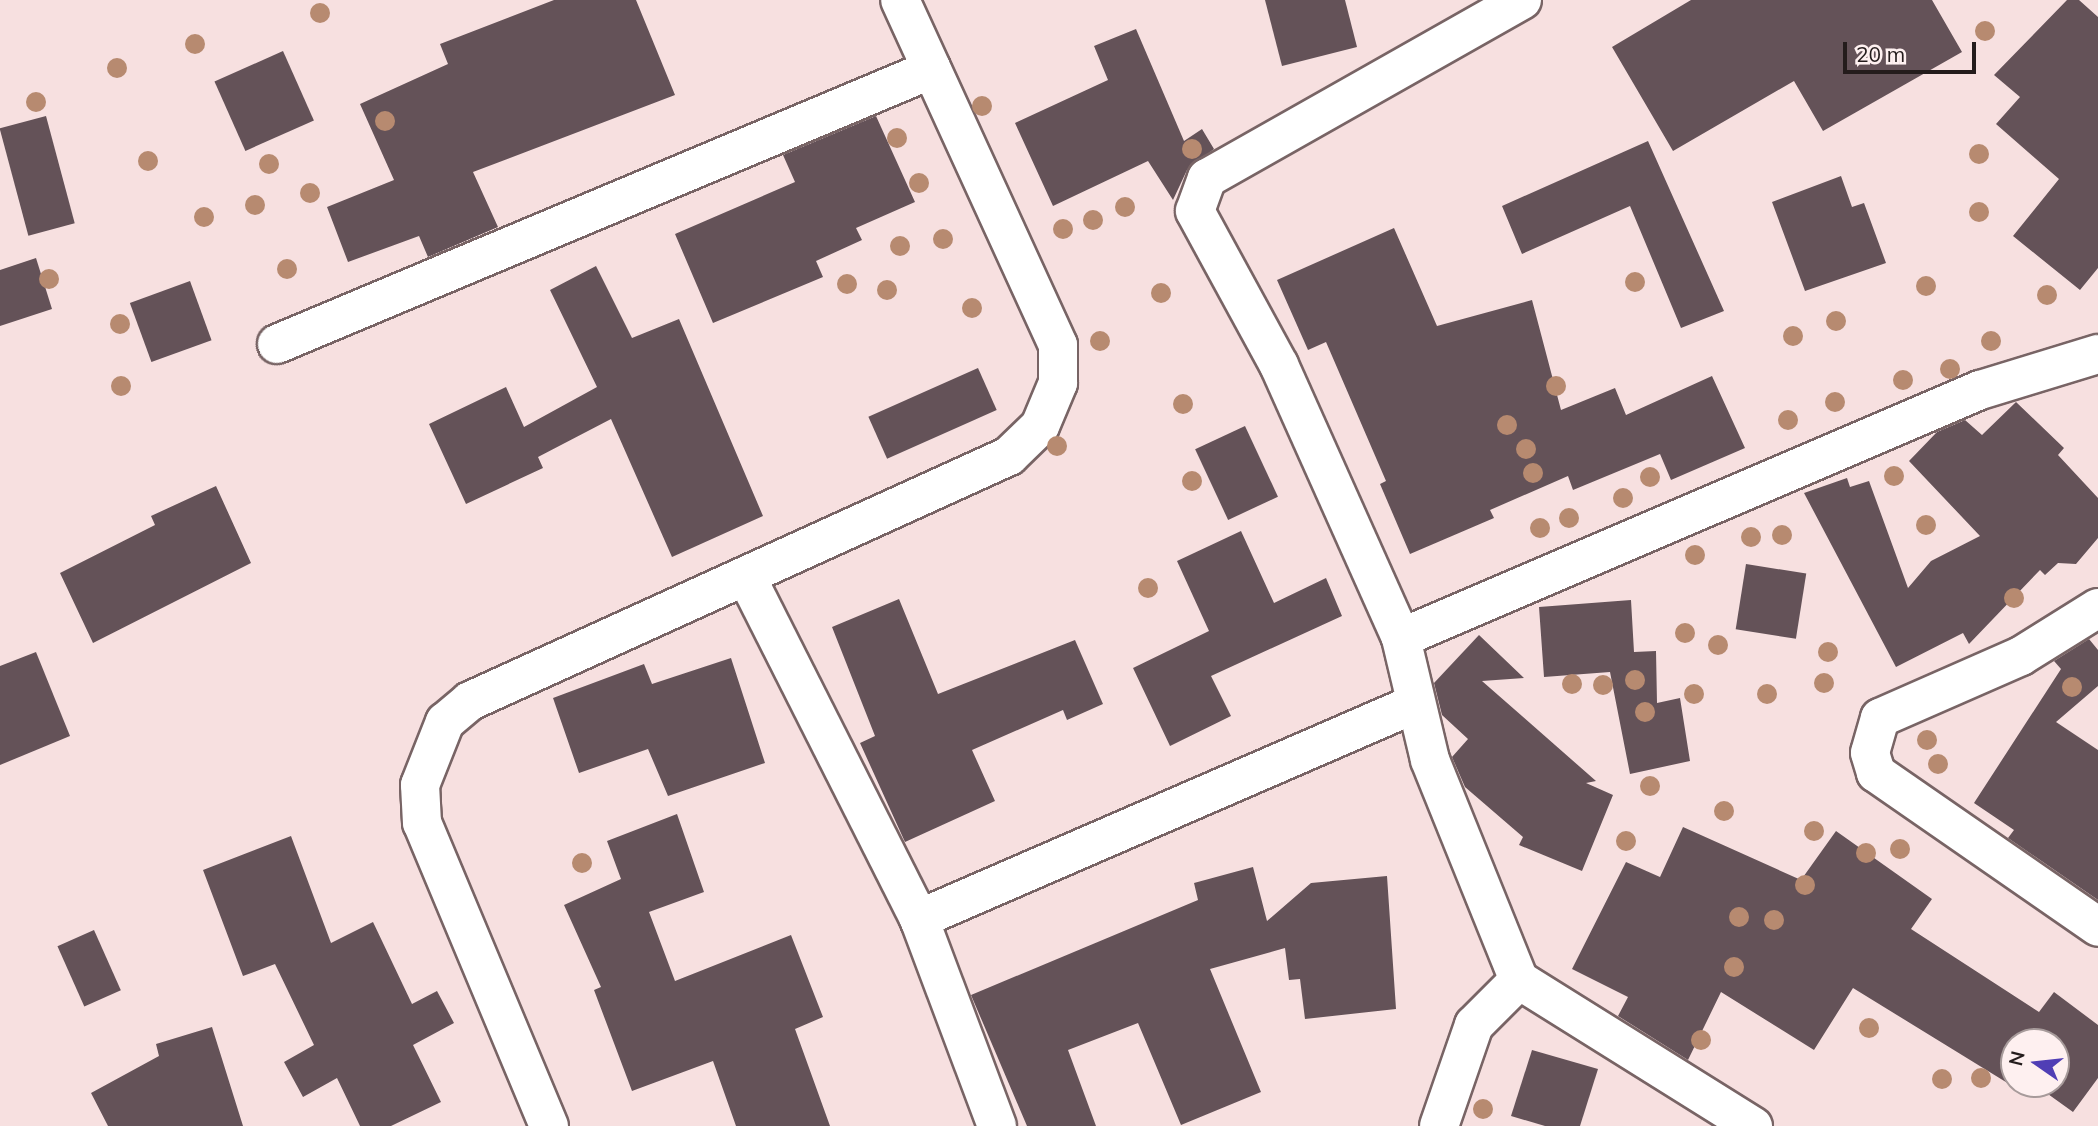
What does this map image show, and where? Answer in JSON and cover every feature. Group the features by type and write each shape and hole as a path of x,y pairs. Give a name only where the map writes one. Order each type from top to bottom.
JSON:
{"street":[{"path":"549,1126 422,823 420,785 429,752 445,722 470,701 1009,456 1040,426 1058,383 1058,345 900,0"},
{"path":"1522,0 1208,178 1197,193 1195,211 1279,365 1401,638 1412,705 1519,980 1753,1126"},
{"path":"276,344 932,69"},
{"path":"1401,638 1980,390 2098,354"},
{"path":"746,576 919,919 997,1126"},
{"path":"2098,608 2021,656 1880,718 1870,753 1876,773 2098,927"},
{"path":"919,919 1412,705"},
{"path":"1439,1126 1474,1025 1519,980"}],"building":[{"path":"554,0 636,0 675,95 473,172 498,227 428,257 419,236 348,262 327,207 394,180 360,104 448,64 440,44"},
{"path":"1265,0 1345,0 1357,47 1282,66"},
{"path":"1691,0 1932,0 1962,52 1823,131 1794,81 1673,151 1612,47"},
{"path":"2067,0 2079,0 2098,17 2098,268 2080,290 2013,236 2059,179 1996,124 2020,97 1994,75"},
{"path":"1136,29 1184,141 1202,129 1214,149 1187,170 1173,200 1148,161 1053,206 1015,123 1108,80 1094,46"},
{"path":"283,51 314,120 245,151 214,82"},
{"path":"46,116 75,223 28,236 0,128"},
{"path":"876,116 915,202 856,228 862,240 816,261 823,277 713,323 675,234 795,182 783,155"},
{"path":"1648,141 1724,311 1681,328 1630,206 1522,254 1502,206"},
{"path":"1841,176 1852,207 1864,203 1886,263 1805,291 1772,202"},
{"path":"1394,228 1437,326 1532,300 1561,410 1615,388 1626,415 1712,376 1745,448 1671,480 1660,454 1573,490 1568,476 1490,510 1494,518 1410,554 1380,484 1386,481 1326,342 1308,350 1277,280"},
{"path":"36,258 52,309 0,326 0,270"},
{"path":"596,266 632,338 679,319 763,516 672,557 611,419 538,457 543,468 466,504 429,424 506,387 524,427 597,387 550,290"},
{"path":"190,281 212,340 151,362 130,303"},
{"path":"978,368 997,410 887,459 868,417"},
{"path":"2016,402 2064,448 2058,455 2098,498 2098,538 2076,564 2058,563 2045,575 2040,570 1969,644 1963,633 1896,667 1804,493 1847,478 1850,487 1869,481 1908,588 1931,561 1980,536 1909,461 1937,432 1965,420 1982,435"},
{"path":"1245,426 1278,497 1228,520 1195,449"},
{"path":"216,486 251,563 93,643 60,573 155,525 151,516"},
{"path":"1241,531 1274,603 1326,578 1342,616 1211,676 1231,716 1170,746 1133,668 1209,631 1177,561"},
{"path":"1746,564 1806,574 1796,639 1736,629"},
{"path":"899,599 938,694 1075,640 1103,704 1067,720 1063,710 972,750 995,801 905,842 860,743 875,736 832,627"},
{"path":"1631,600 1634,652 1656,651 1657,703 1680,698 1690,761 1630,774 1610,672 1544,677 1539,607"},
{"path":"1479,635 1524,678 1482,681 1596,781 1586,783 1613,795 1582,871 1519,845 1523,837 1465,787 1452,757 1468,739 1442,715 1434,683"},
{"path":"2089,639 2098,650 2098,686 2056,722 2098,750 2098,900 2008,838 2014,830 1974,803 2061,669 2054,661"},
{"path":"36,652 70,736 0,765 0,666"},
{"path":"731,658 765,763 668,796 648,749 579,773 553,698 644,664 652,684"},
{"path":"677,814 704,892 649,912 675,981 791,935 823,1017 795,1029 830,1126 736,1126 713,1061 632,1091 594,990 601,987 564,905 621,879 607,841"},
{"path":"1683,827 1801,880 1836,831 1932,899 1911,929 2039,1012 2054,992 2098,1025 2098,1078 2073,1112 2054,1098 2070,1098 2070,1028 2000,1028 2000,1078 1853,988 1814,1050 1721,992 1688,1060 1618,1016 1628,997 1572,969 1626,862 1660,877"},
{"path":"291,836 331,943 373,922 412,1004 437,991 454,1023 413,1045 441,1102 391,1126 360,1126 337,1078 303,1097 284,1062 314,1045 275,964 243,976 203,870"},
{"path":"1253,867 1267,921 1311,883 1387,876 1396,1009 1305,1019 1300,979 1289,980 1285,948 1210,969 1261,1092 1181,1125 1138,1023 1068,1050 1096,1126 1027,1126 971,995 1198,900 1194,883"},
{"path":"94,930 121,990 84,1007 57,946"},
{"path":"212,1027 243,1126 108,1126 91,1093 159,1056 156,1044"},
{"path":"1532,1050 1598,1069 1580,1126 1545,1126 1511,1116"}]}
